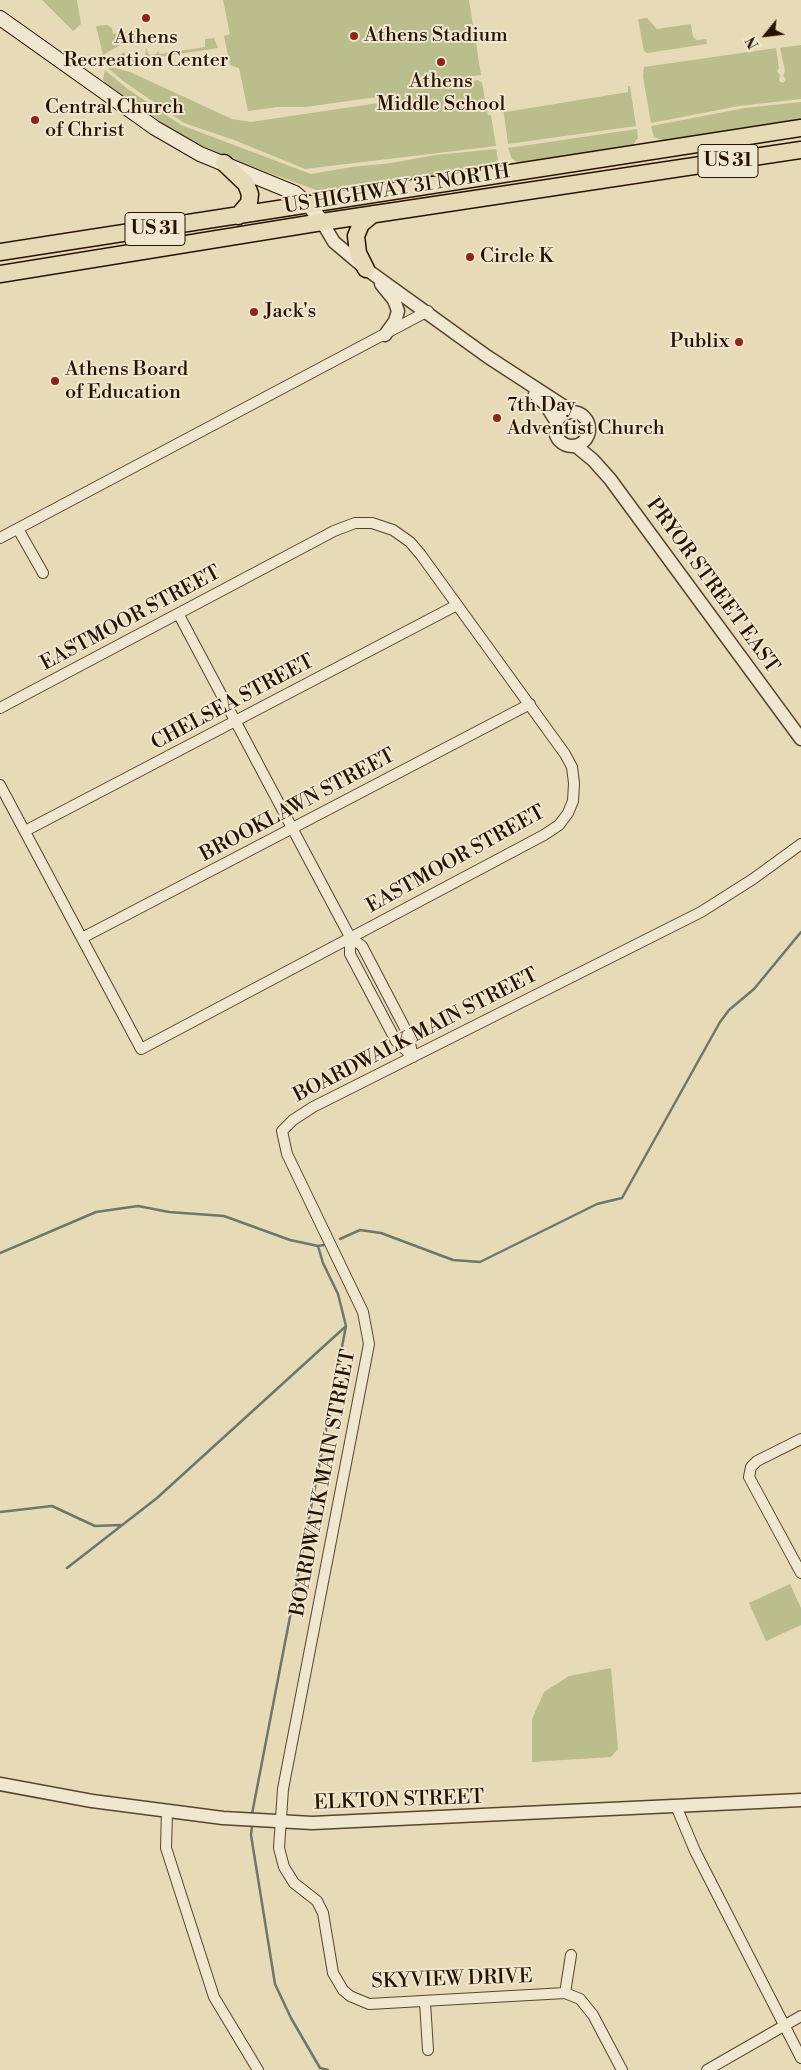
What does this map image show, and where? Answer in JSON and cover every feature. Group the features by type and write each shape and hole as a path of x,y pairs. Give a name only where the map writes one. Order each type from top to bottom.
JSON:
{"main road":[{"path":"0,18 155,128 200,154 295,193 309,205 322,222"},
{"name":"US HIGHWAY 31 NORTH","path":"0,252 801,128"},
{"name":"US HIGHWAY 31 NORTH","path":"0,274 373,214 801,150"},
{"path":"224,163 246,184 250,194 249,203 238,216"},
{"path":"371,272 358,253 356,236 361,224 373,214"}],"street":[{"path":"322,222 334,242 371,272 526,382 571,412 583,416 588,421 589,430 585,440 576,446 566,446 558,440 554,431 556,421 562,414 571,412"},
{"path":"371,272 394,300 398,311 395,321 385,335"},
{"path":"0,538 428,312"},
{"path":"526,382 546,405 556,421"},
{"name":"PRYOR STREET EAST","path":"589,430 592,447 610,479 801,739"},
{"name":"PRYOR STREET EAST","path":"576,446 610,479"},
{"name":"EASTMOOR STREET","path":"0,708 179,615 334,530 354,523 372,523 392,530 410,542 530,704 572,767 574,783 573,801 559,825 544,835 141,1049 0,785"},
{"path":"18,529 43,573"},
{"name":"CHELSEA STREET","path":"25,831 457,604"},
{"path":"179,615 350,937 350,954 396,1041 413,1057"},
{"name":"BROOKLAWN STREET","path":"82,938 530,704"},
{"name":"BOARDWALK MAIN STREET","path":"280,1822 283,1790 369,1344 363,1312 288,1154 282,1131 293,1120 313,1107 701,912 753,879 801,844"},
{"path":"801,1439 757,1461 751,1467 749,1477 801,1573"},
{"name":"ELKTON STREET","path":"0,1784 92,1801 222,1818 312,1823 435,1819 801,1800"},
{"path":"676,1806 695,1851 801,2058"},
{"path":"168,1811 166,1848 214,1997 258,2070"},
{"name":"SKYVIEW DRIVE","path":"280,1822 279,1848 284,1867 294,1883 317,1901 323,1913 333,1973 343,1990 350,1996 369,2004 566,1993"},
{"path":"571,1955 566,1993 580,1999 594,2015 622,2070"},
{"path":"425,2002 428,2050"},
{"path":"707,2070 801,2016"}],"green space":[{"path":"42,0 77,0 81,24 73,31"},
{"path":"223,0 469,0 481,75 418,85 419,89 478,80 482,83 488,115 491,115 496,146 305,169 234,140 184,123 123,81 108,68 111,67 130,72 232,119 251,122 385,102 390,95 306,107 277,107 248,111 239,68 230,65 224,36 230,34"},
{"path":"647,18 657,29 691,24 693,37 697,40 706,39 707,44 647,53 644,51 638,19"},
{"path":"107,25 112,28 113,34 136,30 140,33 139,38 125,40 125,42 103,55 96,26"},
{"path":"214,38 218,48 139,60 137,64 128,59 145,56 146,48 149,55 156,54 158,51 160,54 205,47 205,39"},
{"path":"801,45 801,99 739,106 651,123 643,77 644,67 776,48 779,68 777,71 780,75 779,81 783,83 786,79 783,76 785,71 780,48"},
{"path":"124,52 127,58 120,58 119,56"},
{"path":"105,70 125,87 181,125 311,174 435,155 496,149 498,160 495,165 488,169 335,192 319,191 245,164 188,140 106,85 103,79"},
{"path":"628,86 630,86 636,126 508,144 503,107 506,112 628,92"},
{"path":"801,102 801,125 663,146 662,140 654,137 651,126 745,108"},
{"path":"637,129 638,138 632,146 521,164 512,159 508,148"},
{"path":"790,1584 801,1608 801,1625 766,1641 749,1603"},
{"path":"611,1668 618,1749 611,1757 532,1762 532,1719 544,1692 569,1676"}],"waterway":[{"path":"340,1239 360,1230 381,1233 453,1260 480,1262 597,1204 622,1198 720,1022 729,1010 754,989 801,932"},
{"path":"0,1253 96,1212 138,1206 169,1212 224,1216 290,1240 318,1246 324,1245"},
{"path":"252,1814 346,1326 338,1294 323,1263 318,1246"},
{"path":"67,1568 157,1498 345,1327"},
{"path":"0,1512 52,1506 95,1526 121,1525"},
{"path":"252,1826 251,1835 275,1984 291,2018 320,2068 328,2070"}],"place":[{"name":"Athens Recreation Center","path":"146,18"},
{"name":"Athens Stadium","path":"354,36"},
{"name":"Athens Middle School","path":"441,62"},
{"name":"Central Church of Christ","path":"35,120"},
{"name":"Circle K","path":"470,257"},
{"name":"Jack's","path":"254,312"},
{"name":"Publix","path":"739,342"},
{"name":"Athens Board of Education","path":"55,381"},
{"name":"7th Day Adventist Church","path":"497,418"}]}
